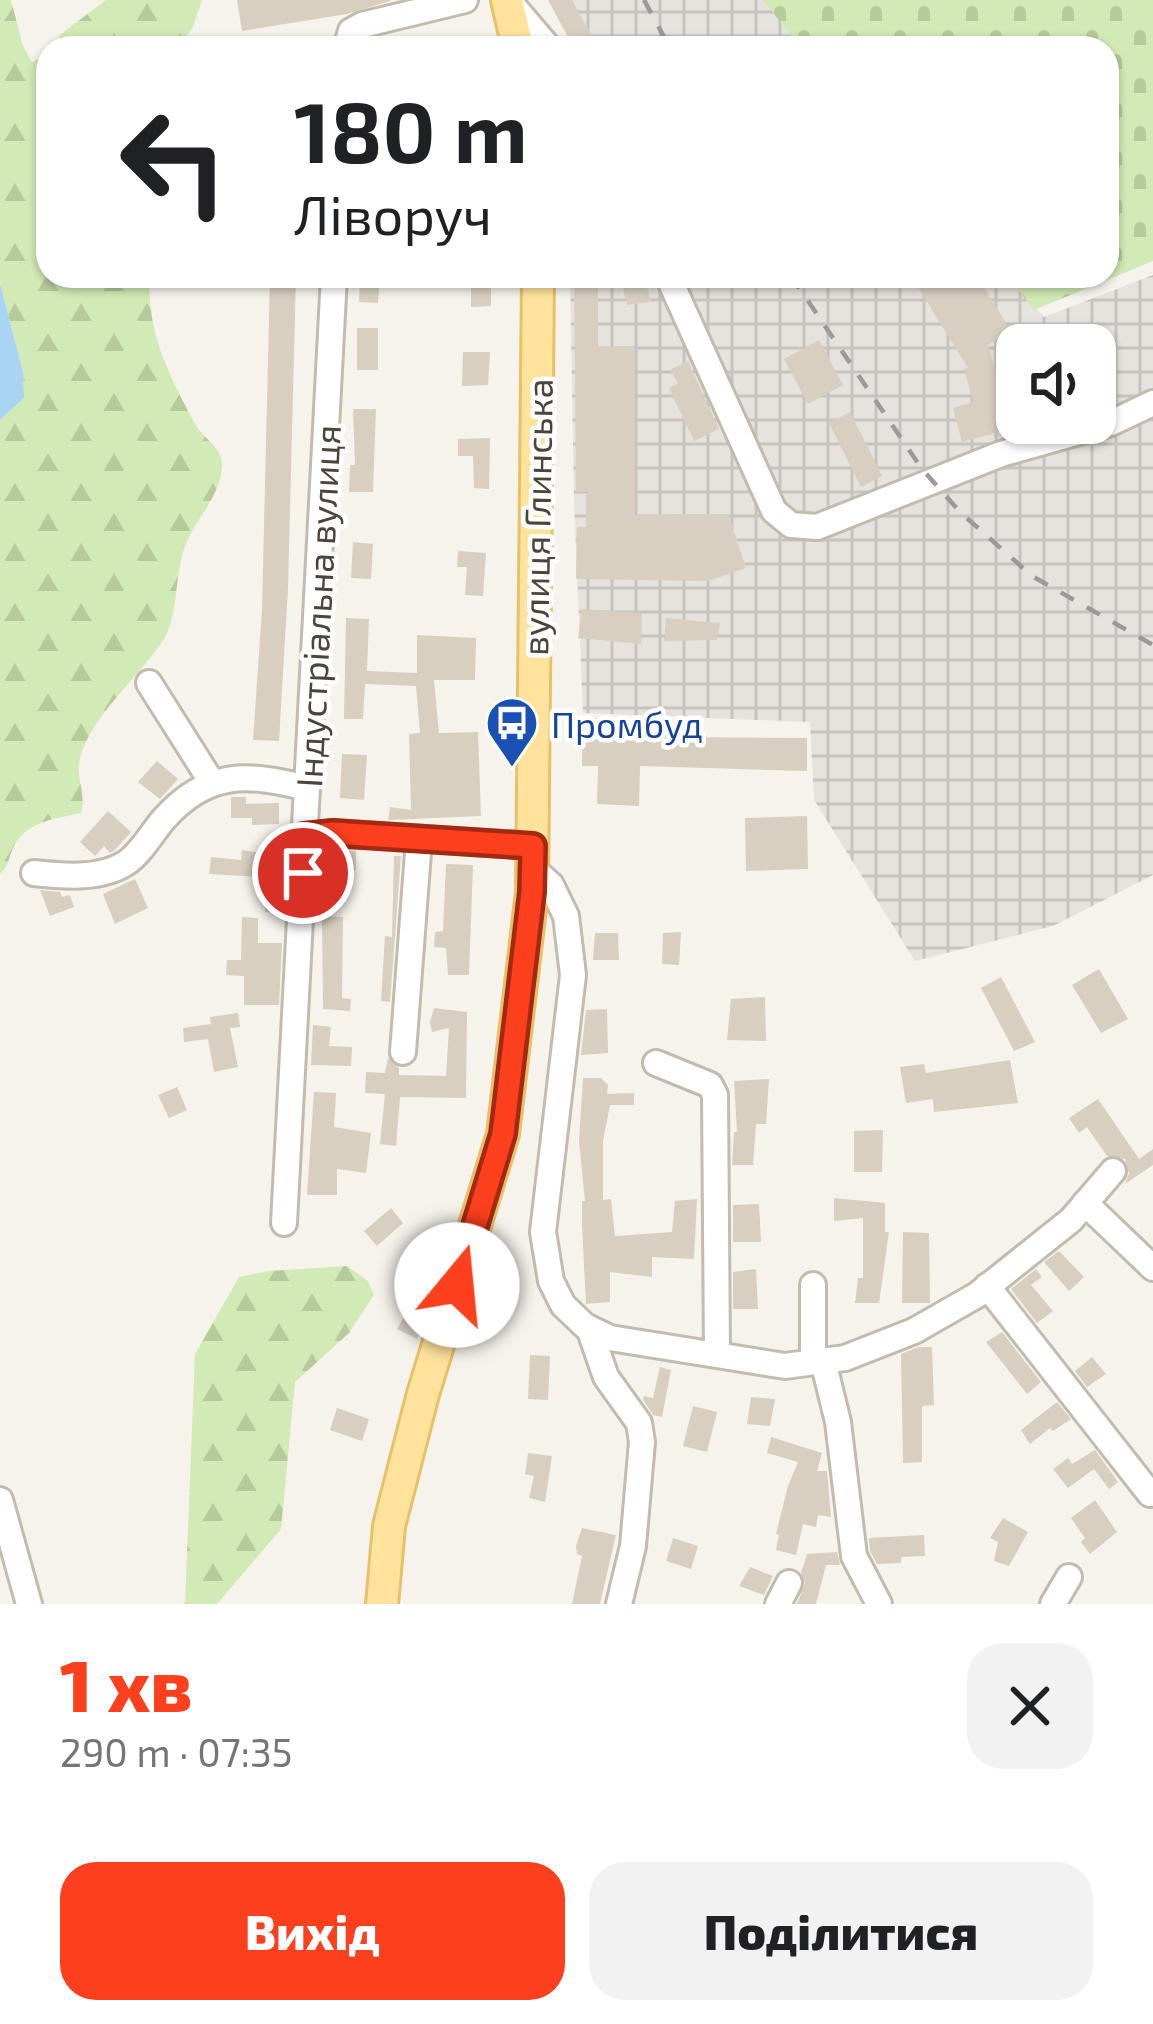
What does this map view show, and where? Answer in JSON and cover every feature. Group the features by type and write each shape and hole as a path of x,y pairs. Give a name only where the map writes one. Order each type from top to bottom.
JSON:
{"main road":[{"path":"508,0 516,36"},
{"name":"вулиця Глинська","path":"382,1604 389,1526 411,1438 503,1134 533,857 538,288"}],"street":[{"path":"350,36 362,25 465,0"},
{"path":"508,0 539,36"},
{"name":"Індустріальна вулиця","path":"284,1223 333,288"},
{"path":"673,288 774,511 790,525 817,527 1001,454 1111,423 1153,403"},
{"path":"149,683 211,781"},
{"path":"34,873 74,877 125,863 170,812 211,781 263,777 307,791 343,834"},
{"path":"304,836 419,839 533,857 551,885 566,916 573,975 543,1232 551,1282 563,1305 589,1328 610,1338 785,1366 845,1358 914,1331 988,1286 1071,1220 1112,1171"},
{"path":"403,1052 419,839"},
{"path":"656,1063 710,1085 715,1095 717,1354"},
{"path":"1085,1203 1153,1268"},
{"path":"813,1285 818,1361 838,1422 854,1556 879,1604"},
{"path":"988,1286 1150,1494"},
{"path":"589,1328 606,1377 639,1423 642,1442 632,1546 619,1604"},
{"path":"0,1501 29,1604"},
{"path":"1053,1604 1069,1577"}],"shaded area":[{"path":"562,0 769,0 797,36 584,36"},
{"path":"1153,275 1153,875 1053,926 915,961 814,800 810,722 583,713 570,288 1016,288 1044,317"}],"green space":[{"path":"0,0 11,0 23,46 32,62 36,60 36,288 150,288 161,352 194,422 219,454 222,467 213,496 183,553 169,629 85,744 79,766 81,813 25,832 0,874 0,420 24,398 23,372 0,283"},
{"path":"106,0 202,0 187,36 61,34"},
{"path":"763,0 1153,0 1153,261 1119,275 1119,36 792,36"},
{"path":"1017,288 1087,288 1034,310"},
{"path":"347,1266 368,1281 374,1295 349,1333 295,1382 281,1529 217,1604 185,1604 195,1354 239,1277"}],"water":[{"path":"0,283 23,372 24,398 0,420"}],"building":[{"path":"237,0 390,1 347,14 242,31"},
{"path":"548,0 572,0 592,36 568,36"},
{"path":"270,288 296,288 279,741 253,740 262,610"},
{"path":"360,288 379,288 378,303 359,302"},
{"path":"471,288 491,288 491,306 471,307"},
{"path":"574,288 598,288 598,347 634,346 635,515 728,514 746,568 708,581 576,579 577,527 586,527 587,492 576,492"},
{"path":"623,288 647,288 651,302 627,305"},
{"path":"918,288 984,288 1007,324 996,324 996,340 988,345 996,376 996,433 962,442 953,408 973,402 964,369 968,368"},
{"path":"357,328 378,328 378,370 357,370"},
{"path":"819,340 843,385 808,404 784,359"},
{"path":"463,352 490,352 488,385 462,386"},
{"path":"688,361 719,429 694,441 669,388 678,383 670,370"},
{"path":"353,409 376,409 373,492 349,492 350,465 355,465"},
{"path":"850,412 882,476 861,487 829,423"},
{"path":"490,438 489,489 474,488 473,456 458,456 458,439"},
{"path":"353,542 373,544 371,579 351,578"},
{"path":"458,551 486,553 483,596 465,595 467,567 457,567"},
{"path":"582,609 642,613 641,644 578,638"},
{"path":"346,618 369,619 367,671 417,673 417,635 476,638 475,680 434,680 439,733 478,732 481,816 388,820 390,807 411,810 409,734 420,733 416,686 365,684 363,719 344,719"},
{"path":"666,618 720,623 717,640 664,641"},
{"path":"583,718 599,718 599,731 807,738 807,771 640,766 639,806 597,804 598,766 582,766"},
{"path":"342,754 367,755 364,800 340,798"},
{"path":"157,761 178,779 160,799 138,782"},
{"path":"231,797 246,797 246,804 279,803 279,824 252,825 252,818 231,818"},
{"path":"108,811 131,832 115,850 110,853 104,846 95,856 80,842"},
{"path":"807,816 808,869 746,871 745,818"},
{"path":"242,850 264,853 261,877 209,874 211,857 241,860"},
{"path":"356,851 356,870 325,871 325,852"},
{"path":"394,856 401,856 390,1002 381,1001 385,936 392,937"},
{"path":"446,864 473,865 469,975 448,975 446,948 434,947 435,932 443,931"},
{"path":"135,879 148,908 115,924 103,894"},
{"path":"265,880 284,880 284,912 265,912"},
{"path":"40,890 70,895 74,907 50,916"},
{"path":"322,916 343,917 342,998 351,999 350,1011 323,1009"},
{"path":"242,917 258,918 258,943 282,943 279,1005 244,1005 244,976 226,975 227,960 241,960"},
{"path":"681,932 679,965 662,964 663,933"},
{"path":"595,933 618,933 619,960 593,960"},
{"path":"1099,969 1128,1019 1101,1033 1072,985"},
{"path":"1001,977 1035,1042 1014,1051 981,988"},
{"path":"765,997 766,1041 727,1040 731,999"},
{"path":"434,1008 467,1012 466,1098 400,1097 396,1146 380,1144 385,1094 365,1093 366,1072 385,1073 388,1058 399,1068 399,1075 446,1076 449,1028 432,1032"},
{"path":"607,1009 608,1053 581,1055 586,1010"},
{"path":"238,1013 240,1027 230,1028 238,1067 214,1072 208,1039 184,1042 183,1028"},
{"path":"313,1025 331,1027 329,1046 352,1047 351,1066 311,1065"},
{"path":"1010,1060 1018,1103 934,1112 933,1099 906,1103 900,1067 924,1064 926,1073"},
{"path":"583,1078 601,1078 608,1085 607,1094 634,1093 634,1105 610,1105 603,1141 603,1200 611,1199 615,1236 672,1232 675,1201 697,1199 694,1259 652,1257 652,1277 610,1272 610,1302 586,1304 579,1141"},
{"path":"769,1079 766,1124 756,1124 753,1165 732,1165 737,1132 734,1081"},
{"path":"177,1087 187,1110 169,1118 158,1095"},
{"path":"314,1092 336,1093 334,1127 371,1133 366,1173 337,1169 337,1195 307,1195"},
{"path":"1098,1099 1139,1159 1153,1149 1153,1165 1125,1184 1129,1173 1125,1159 1107,1156 1087,1127 1079,1133 1069,1118"},
{"path":"883,1130 882,1172 854,1172 854,1131"},
{"path":"834,1198 885,1203 885,1232 889,1232 879,1303 855,1303 858,1278 863,1278 863,1218 834,1221"},
{"path":"759,1204 761,1242 733,1242 733,1205"},
{"path":"391,1208 403,1223 377,1246 364,1231"},
{"path":"903,1232 929,1233 930,1303 902,1303"},
{"path":"1059,1251 1084,1277 1069,1291 1044,1262"},
{"path":"756,1269 758,1309 733,1309 733,1272"},
{"path":"1036,1269 1042,1277 1031,1285 1053,1311 1037,1323 1011,1289"},
{"path":"409,1308 426,1315 417,1339 397,1329"},
{"path":"1002,1332 1041,1382 1027,1394 986,1342"},
{"path":"932,1347 934,1405 922,1406 922,1462 903,1463 901,1354"},
{"path":"530,1355 550,1356 548,1400 528,1399"},
{"path":"1092,1357 1106,1374 1087,1387 1075,1371"},
{"path":"660,1367 671,1370 662,1417 653,1415 643,1400 644,1396 653,1398"},
{"path":"751,1397 775,1399 770,1426 747,1424"},
{"path":"1057,1402 1071,1419 1030,1444 1021,1430"},
{"path":"693,1406 717,1412 707,1452 683,1446"},
{"path":"337,1408 369,1419 362,1441 330,1430"},
{"path":"771,1437 822,1453 817,1471 827,1471 831,1517 818,1515 816,1527 803,1524 796,1555 776,1550 776,1534 798,1462 767,1453"},
{"path":"1095,1450 1118,1482 1109,1489 1094,1469 1068,1488 1053,1469 1068,1458 1072,1464"},
{"path":"528,1453 552,1456 545,1502 529,1498 534,1476 525,1474"},
{"path":"1095,1500 1117,1532 1090,1554 1071,1518"},
{"path":"1003,1518 1028,1532 1009,1566 994,1561 998,1542 990,1538"},
{"path":"582,1528 616,1535 600,1604 572,1604 582,1556 576,1546"},
{"path":"924,1535 925,1556 877,1564 870,1551 869,1538"},
{"path":"673,1538 698,1546 691,1569 666,1561"},
{"path":"837,1552 840,1565 826,1565 816,1604 797,1604 805,1583 801,1573 807,1554"},
{"path":"750,1567 773,1576 764,1595 739,1586"}],"railway":[{"path":"644,0 664,36"},
{"path":"799,288 922,469 960,512 1032,576 1153,645"}],"place":[{"name":"Промбуд","path":"512,769"}],"route":[{"path":"303,873 304,836 333,833 533,846 532,892 503,1134 457,1285"}]}
